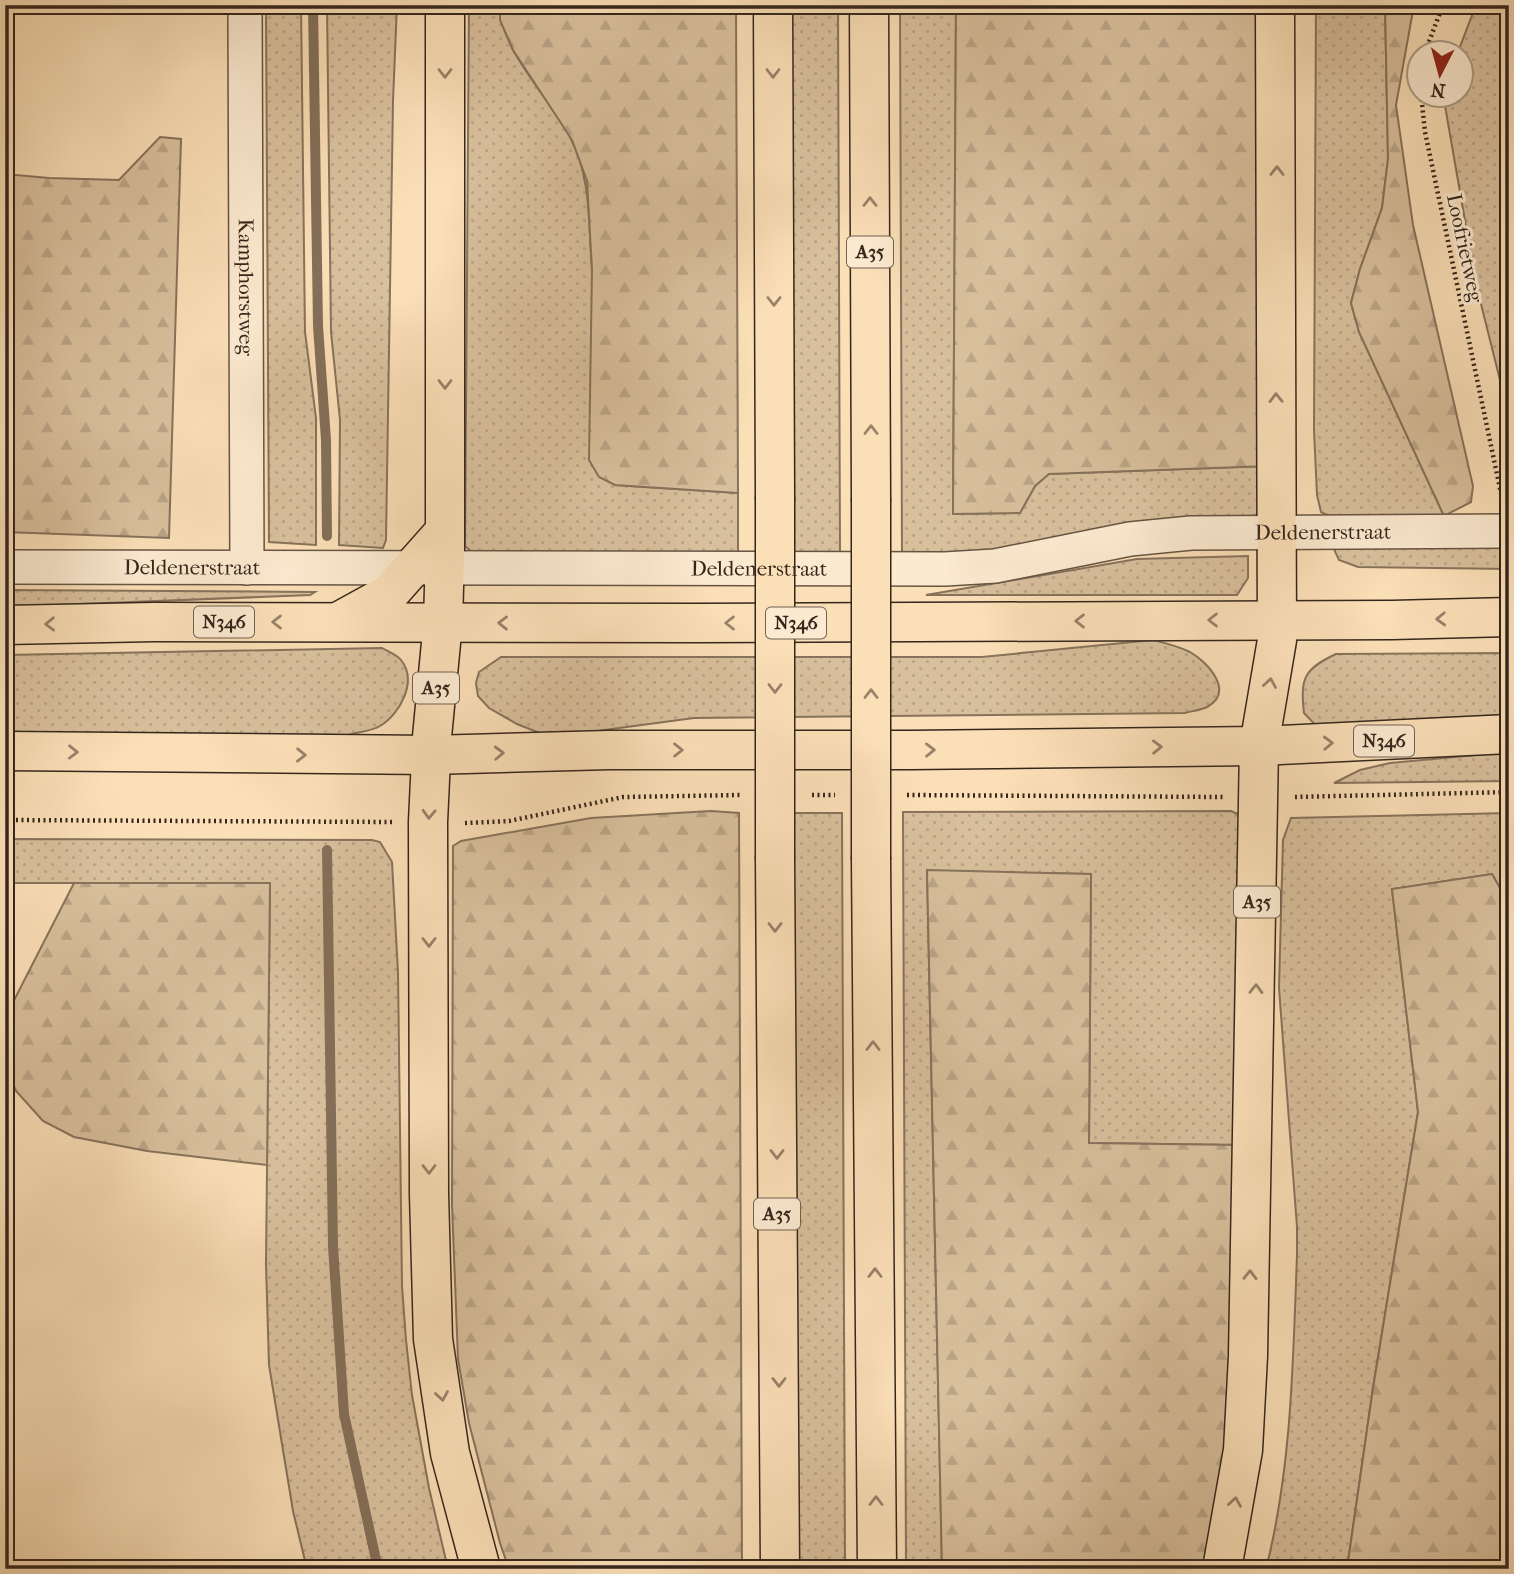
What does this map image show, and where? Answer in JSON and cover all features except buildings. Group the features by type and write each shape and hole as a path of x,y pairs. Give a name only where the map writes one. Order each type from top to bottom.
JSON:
{"main road":[{"name":"A35","path":"445,5 444,532 428,569 443,622 428,822 429,1194 433,1339 450,1453 481,1569"},
{"name":"A35","path":"772,5 780,1569"},
{"name":"A35","path":"869,5 877,1569"},
{"name":"A35","path":"1222,1569 1243,1450 1248,1356 1259,746 1277,640 1276,5"},
{"path":"338,622 428,569"},
{"name":"N346","path":"5,625 154,622 633,624 1509,617"},
{"name":"N346","path":"5,751 431,755 609,750 925,750 1259,746 1509,734"}],"street":[{"name":"Kamphorstweg","path":"245,5 247,568"},
{"name":"Deldenerstraat","path":"5,567 945,569 995,566 1130,539 1191,533 1506,531"}],"path":[{"path":"1430,38 1443,5"},
{"name":"Loofrietweg","path":"1422,108 1425,132 1504,506 1506,531"}],"green space":[{"path":"266,5 301,5 305,332 316,418 316,545 269,542"},
{"path":"327,5 397,5 386,540 383,548 339,545 340,420 331,332"},
{"path":"469,5 500,5 508,40 562,123 583,171 615,485 738,493 738,557 478,557 465,546"},
{"path":"500,5 736,5 738,493 615,485 599,477 589,460 592,269 587,181 572,140 513,50 500,20"},
{"path":"792,5 838,5 840,556 789,557"},
{"path":"900,5 956,5 953,514 1020,513 1035,486 1048,474 1268,466 1268,513 987,553 902,556"},
{"path":"956,5 1267,5 1268,466 1049,474 1035,486 1020,513 953,514"},
{"path":"1316,5 1385,5 1388,159 1382,208 1351,303 1359,332 1444,516 1331,517 1321,512 1317,495 1314,430"},
{"path":"1385,5 1414,5 1396,105 1413,225 1473,486 1471,502 1444,516 1359,332 1351,303 1382,208 1388,159"},
{"path":"1476,5 1509,5 1509,416 1476,284 1445,108 1476,108 1476,38 1463,38"},
{"path":"160,137 181,139 169,538 5,532 5,174 119,180"},
{"path":"1509,544 1509,569 1358,567 1339,560 1332,545"},
{"path":"1248,556 1248,578 1237,595 926,595 1137,559"},
{"path":"5,590 315,592 310,595 5,607"},
{"path":"1153,640 1185,650 1204,663 1219,686 1215,701 1205,708 1185,713 694,718 567,735 542,734 489,708 478,696 476,683 479,672 501,657 982,657"},
{"path":"382,648 401,660 406,668 408,677 404,696 394,714 380,726 348,735 5,733 5,655"},
{"path":"1509,653 1509,727 1320,730 1304,713 1303,691 1306,676 1317,665 1336,654"},
{"path":"1509,752 1509,781 1334,783 1360,770 1390,763"},
{"path":"711,811 739,813 742,1569 509,1569 469,1423 458,1359 452,1205 453,846 461,841 591,818"},
{"path":"1231,811 1244,817 1238,1145 1089,1143 1091,874 927,871 942,1569 906,1569 903,812"},
{"path":"788,813 842,813 845,1569 794,1569"},
{"path":"1509,813 1509,904 1492,874 1392,889 1418,1112 1347,1569 1266,1569 1275,1530 1286,1452 1297,1255 1279,988 1283,840 1291,818"},
{"path":"5,839 380,842 392,862 398,972 402,1286 406,1340 412,1395 429,1488 448,1569 307,1569 293,1511 269,1365 266,1264 270,883 5,883"},
{"path":"927,870 1091,874 1089,1143 1238,1145 1225,1457 1204,1569 942,1569"},
{"path":"1492,874 1509,904 1509,1569 1347,1569 1418,1112 1392,889"},
{"path":"74,883 270,883 267,1165 147,1151 74,1137 43,1121 16,1091 5,1066 7,1014"}],"waterway":[{"path":"313,5 318,326 326,440 327,536"},
{"path":"327,850 333,1246 344,1414 378,1569"}]}
